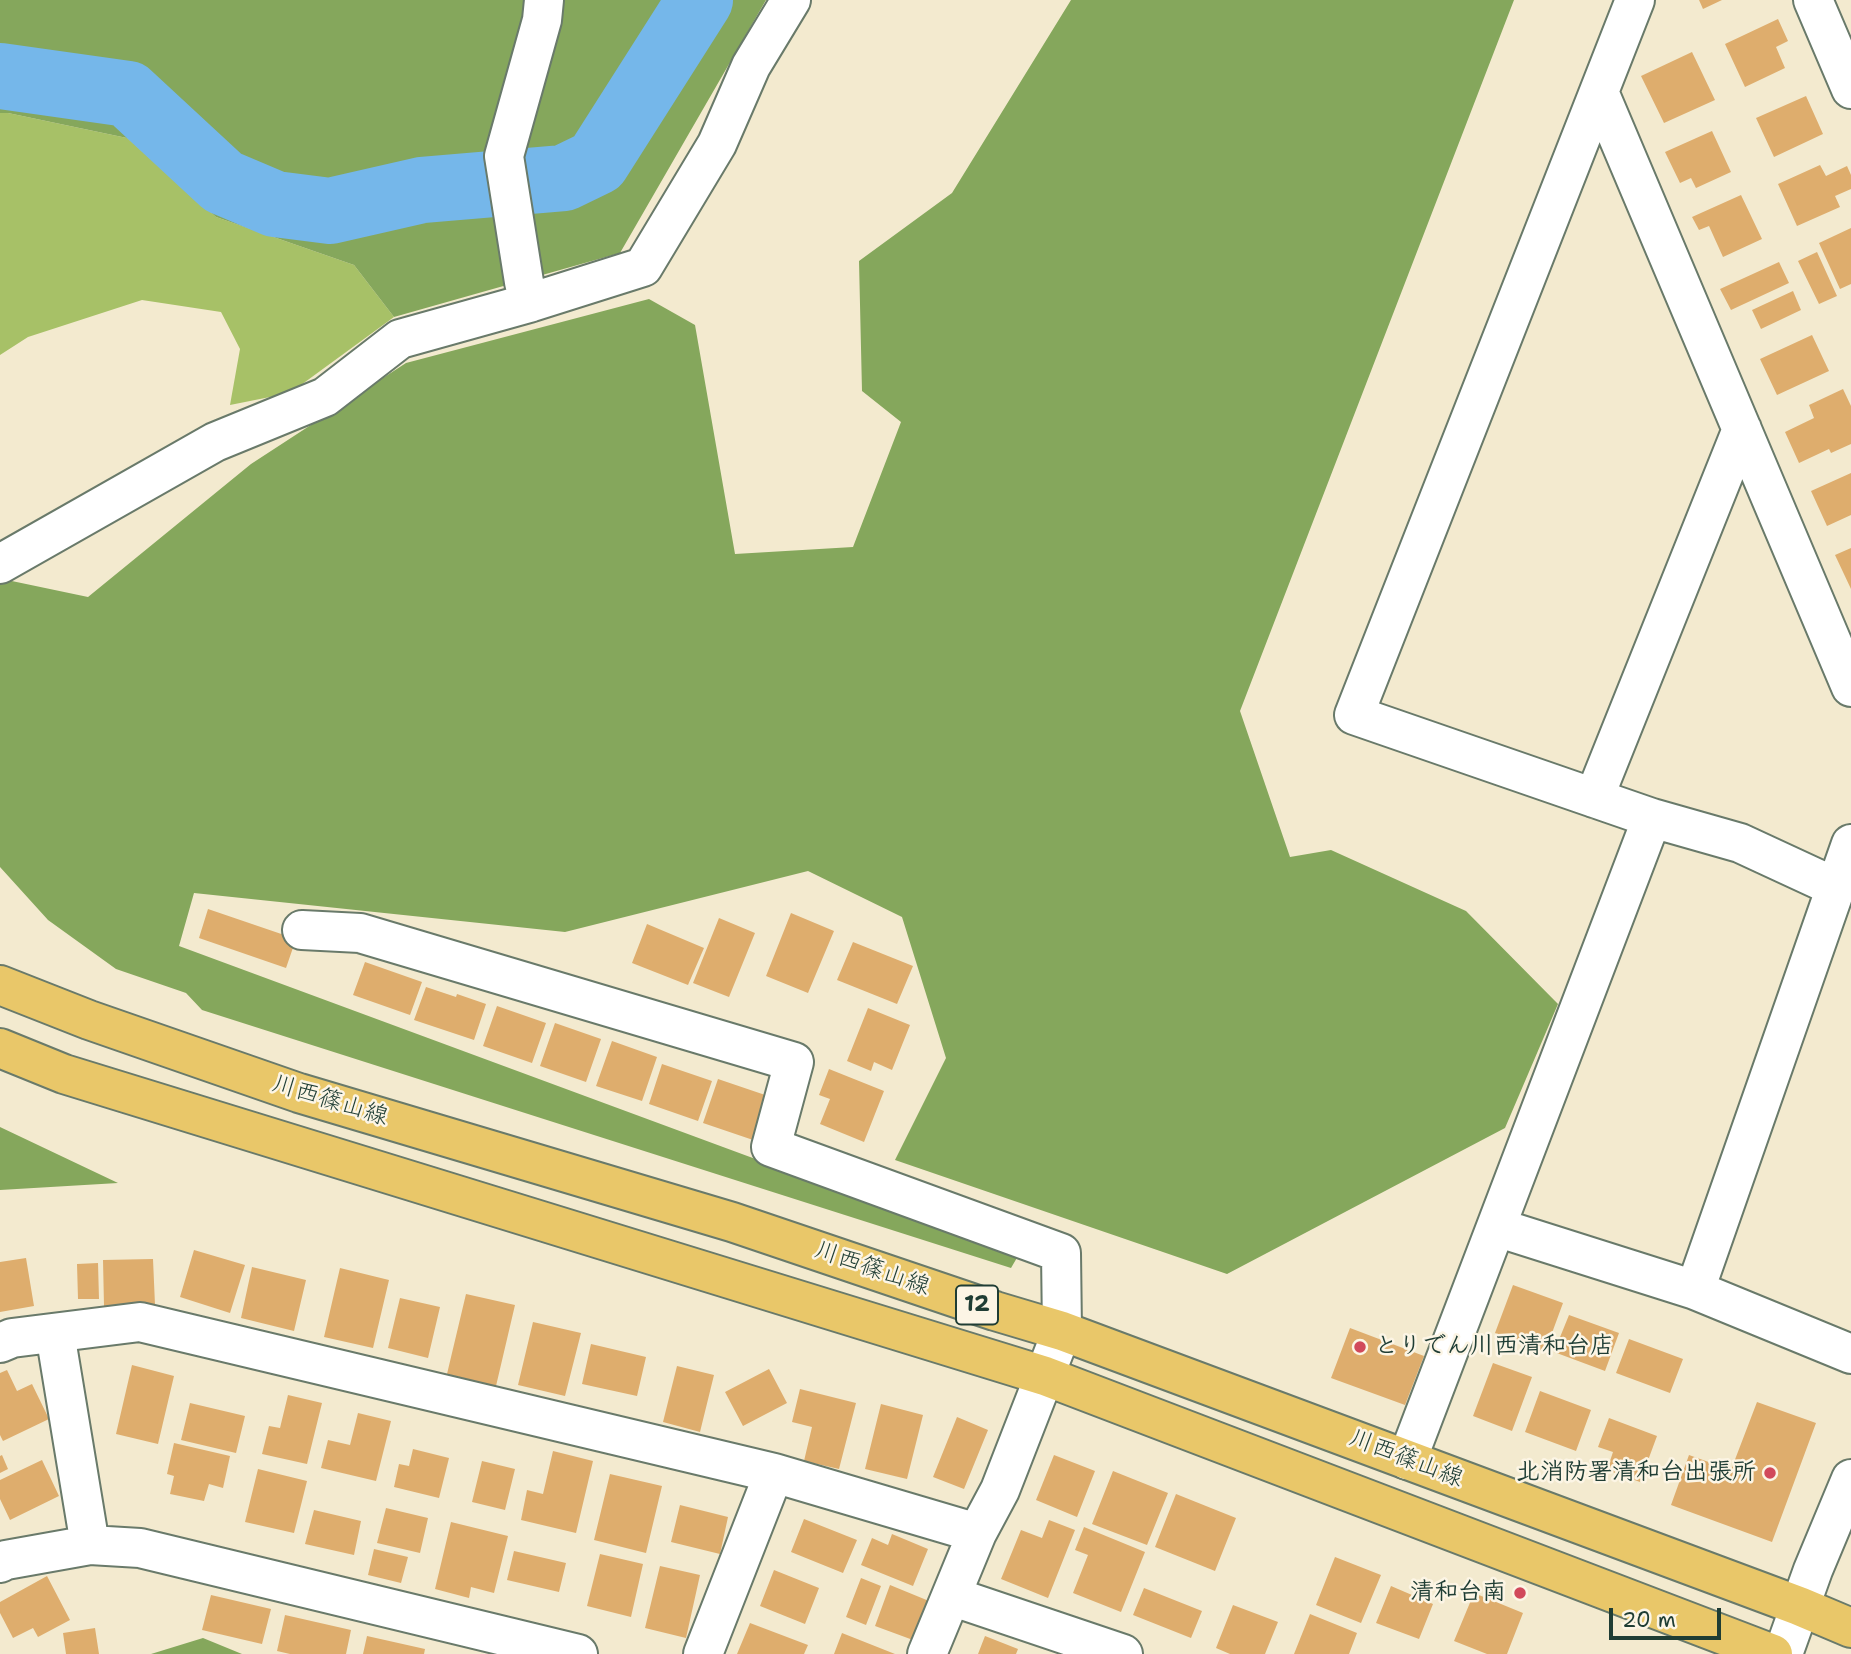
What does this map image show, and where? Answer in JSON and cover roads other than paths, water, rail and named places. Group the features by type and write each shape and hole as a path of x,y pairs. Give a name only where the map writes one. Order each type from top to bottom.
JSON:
{"main road":[{"name":"川西篠山線","path":"0,985 89,1020 299,1093 732,1222 1062,1331 1799,1606 1851,1628"},
{"name":"川西篠山線","path":"0,1048 64,1074 1045,1376 1773,1654"}],"street":[{"path":"526,292 505,156 542,20 544,0"},
{"path":"0,564 215,442 325,397 400,339 526,292 643,267 717,144 751,66 791,0"},
{"path":"1635,0 1354,715 1652,818 1740,843 1835,887"},
{"path":"1829,13 1851,89"},
{"path":"1599,92 1851,687"},
{"path":"1594,798 1742,429"},
{"path":"1407,1460 1652,818"},
{"path":"1695,1290 1851,844"},
{"path":"302,930 360,933 794,1062 771,1147 1061,1253 1062,1331 1000,1490 977,1533 928,1654"},
{"path":"1496,1227 1695,1290 1851,1354"},
{"path":"0,1343 12,1338 140,1322 774,1473 977,1533"},
{"path":"55,1333 90,1545"},
{"path":"703,1654 774,1473"},
{"path":"1783,1654 1799,1606 1851,1479"},
{"path":"0,1563 90,1545 140,1548 578,1654"},
{"path":"951,1596 1124,1654"}],"waterway":[{"path":"0,76 128,94 223,182 275,204 330,211 422,190 564,178 597,162 700,0"}],"place":[{"name":"とりでん川西清和台店","path":"1360,1347"},
{"name":"北消防署清和台出張所","path":"1770,1473"},
{"name":"清和台南","path":"1520,1593"}]}
